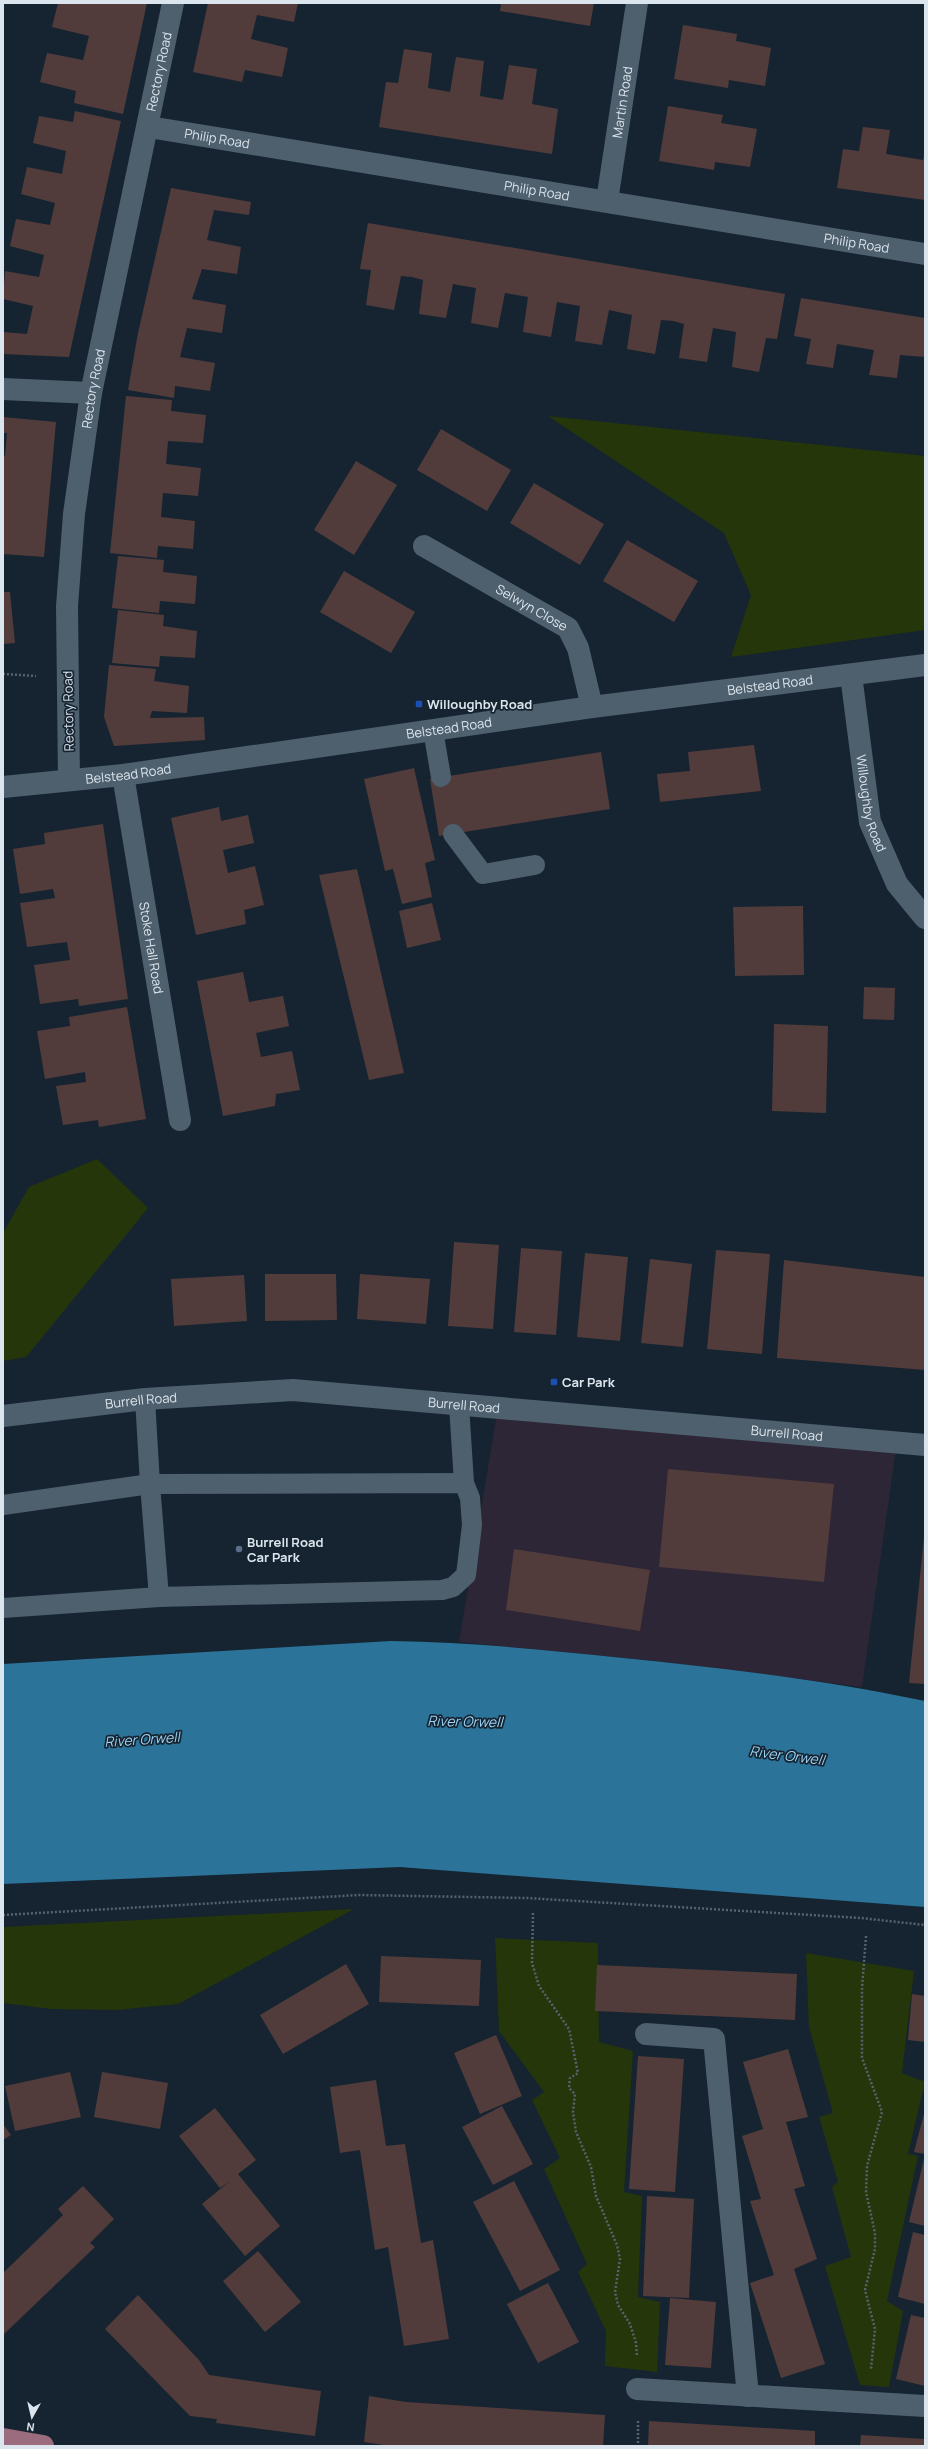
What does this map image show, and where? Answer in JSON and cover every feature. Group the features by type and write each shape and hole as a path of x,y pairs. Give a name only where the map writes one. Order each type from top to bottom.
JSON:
{"main road":[{"path":"3,2439 43,2446"}],"street":[{"name":"Rectory Road","path":"69,780 67,606 74,514 91,393 173,3"},
{"name":"Martin Road","path":"607,201 637,3"},
{"name":"Philip Road","path":"148,127 925,254"},
{"path":"3,389 91,393"},
{"name":"Selwyn Close","path":"424,546 568,628 578,648 592,707"},
{"name":"Belstead Road","path":"3,787 123,775 592,707 925,665"},
{"name":"Willoughby Road","path":"850,675 870,822 898,884 925,918"},
{"name":"Stoke Hall Road","path":"123,775 180,1120"},
{"name":"Burrell Road","path":"3,1416 145,1399 293,1390 925,1445"},
{"path":"646,2034 714,2039 748,2396"},
{"path":"637,2390 925,2406"}],"lane":[{"path":"433,730 441,777"},
{"path":"453,834 483,874 535,865"},
{"path":"145,1399 150,1484 160,1597"},
{"path":"3,1608 160,1597 442,1590 453,1587 466,1575 471,1547 472,1525 470,1498 464,1483 459,1405"},
{"path":"3,1504 150,1484 464,1483"}],"path":[{"path":"3,1915 359,1895 527,1898 861,1918 925,1925"},
{"path":"533,1913 532,1963 539,1986 569,2028 578,2073 570,2078 569,2088 575,2094 573,2112 576,2132 591,2167 596,2196 617,2245 620,2259 615,2292 618,2305 630,2324 636,2343 638,2446"},
{"path":"866,1936 862,1988 862,2053 882,2112 867,2166 866,2192 875,2233 875,2244 865,2290 875,2329 874,2350 866,2403"}],"shaded area":[{"path":"498,1407 897,1443 862,1687 665,1662 459,1642"}],"green space":[{"path":"548,416 925,456 925,630 731,657 751,595 724,533"},
{"path":"97,1159 148,1208 26,1357 3,1361 3,1233 29,1187"},
{"path":"354,1909 178,2004 116,2010 51,2009 3,2003 3,1927"},
{"path":"495,1938 598,1943 599,2042 633,2051 624,2192 642,2196 638,2297 660,2302 657,2372 605,2366 606,2331 578,2272 587,2264 544,2169 560,2158 532,2100 544,2092 499,2031"},
{"path":"806,1953 914,1971 902,2073 925,2082 908,2154 918,2156 887,2301 903,2311 889,2387 860,2385 825,2266 851,2257 832,2187 838,2182 819,2117 833,2113 809,2027"}],"water":[{"name":"River Orwell","path":"391,1641 507,1647 699,1666 775,1675 925,1701 925,1907 400,1867 3,1884 3,1664"}],"building":[{"path":"58,3 147,3 123,114 74,103 76,91 40,82 47,53 83,60 89,36 52,27"},
{"path":"208,3 298,3 294,22 257,15 251,39 288,48 282,77 245,70 242,82 193,72"},
{"path":"501,3 594,3 590,26 500,11"},
{"path":"683,25 737,34 736,41 771,48 765,86 729,80 728,88 674,79"},
{"path":"404,49 432,53 428,88 450,92 456,57 484,61 480,96 503,100 509,65 537,69 532,104 558,109 552,154 379,127 386,82 398,83"},
{"path":"668,106 723,115 721,123 757,129 750,167 715,162 714,170 659,161"},
{"path":"75,111 121,121 69,357 3,354 3,332 27,334 33,306 3,299 5,271 39,277 44,255 10,246 16,219 50,225 55,203 21,194 27,167 62,174 66,151 33,143 39,116 73,122"},
{"path":"863,127 890,130 886,154 923,160 925,151 925,200 837,188 843,149 859,151"},
{"path":"171,188 251,202 249,215 214,210 207,240 241,247 237,274 202,269 192,299 226,305 222,333 187,328 180,357 215,363 210,391 175,386 174,398 128,390 138,333"},
{"path":"368,223 785,294 777,339 766,338 759,372 732,367 736,332 713,328 707,362 679,358 684,324 673,321 661,320 655,354 627,349 632,315 609,310 602,345 575,341 580,306 557,302 551,337 523,332 528,297 505,293 498,328 471,323 476,288 453,284 446,318 419,314 423,280 412,277 401,276 394,310 366,305 371,270 360,269"},
{"path":"801,298 925,318 925,357 900,355 897,378 869,375 874,350 837,344 833,368 806,364 811,339 794,336"},
{"path":"126,396 172,400 171,411 206,415 203,443 168,441 166,464 201,468 198,496 163,493 161,517 195,521 193,549 158,546 157,558 110,553"},
{"path":"3,417 56,422 44,557 3,554 3,456 5,456 7,433 3,433"},
{"path":"441,429 511,470 487,511 417,470"},
{"path":"356,461 397,485 354,555 314,530"},
{"path":"534,483 604,524 580,565 510,523"},
{"path":"627,540 698,581 674,622 603,581"},
{"path":"118,556 164,560 163,572 197,576 195,604 160,601 159,613 112,608"},
{"path":"344,571 415,612 391,653 320,612"},
{"path":"3,592 10,592 15,643 3,644"},
{"path":"118,610 164,615 163,626 197,631 195,658 160,656 159,667 112,663"},
{"path":"109,665 156,669 154,681 189,686 187,713 152,711 150,718 204,717 205,740 114,746 104,717"},
{"path":"754,745 761,791 660,802 657,774 690,771 688,752"},
{"path":"601,752 610,809 439,836 430,779"},
{"path":"414,768 435,860 425,863 432,897 402,904 393,869 385,871 364,779"},
{"path":"219,807 221,821 248,815 254,843 223,850 228,873 255,866 264,905 244,910 246,924 196,935 171,818"},
{"path":"103,824 128,999 79,1006 78,999 40,1004 34,965 70,960 67,942 27,947 20,903 55,898 53,889 20,894 13,849 45,844 44,833"},
{"path":"357,869 404,1073 369,1080 319,875"},
{"path":"432,903 441,940 407,948 399,911"},
{"path":"803,906 804,975 735,976 733,907"},
{"path":"243,972 249,1002 283,996 289,1026 256,1033 261,1057 292,1051 300,1090 276,1094 275,1106 223,1116 197,981"},
{"path":"864,987 895,988 894,1020 863,1019"},
{"path":"127,1007 146,1119 99,1127 98,1120 63,1125 56,1086 86,1082 85,1072 45,1079 37,1031 70,1026 69,1017"},
{"path":"774,1024 828,1026 826,1113 772,1111"},
{"path":"454,1242 499,1245 493,1329 448,1326"},
{"path":"521,1248 562,1251 556,1335 514,1332"},
{"path":"716,1250 770,1254 762,1354 707,1349"},
{"path":"585,1253 628,1257 620,1341 577,1337"},
{"path":"650,1259 692,1264 683,1347 641,1343"},
{"path":"784,1260 925,1277 925,1370 777,1358"},
{"path":"265,1274 336,1274 337,1320 265,1321"},
{"path":"360,1274 430,1279 426,1324 357,1319"},
{"path":"244,1275 247,1321 174,1326 171,1279"},
{"path":"668,1469 834,1484 824,1582 659,1567"},
{"path":"925,1537 925,1684 909,1683"},
{"path":"514,1549 650,1570 640,1631 506,1610"},
{"path":"381,1956 481,1960 479,2006 379,2002"},
{"path":"346,1964 369,2004 283,2054 260,2015"},
{"path":"597,1965 797,1974 795,2020 595,2011"},
{"path":"912,1994 925,1996 925,2042 908,2040"},
{"path":"496,2035 522,2096 480,2114 454,2053"},
{"path":"788,2049 808,2117 786,2122 805,2186 794,2189 817,2259 794,2269 825,2364 781,2378 750,2283 774,2275 750,2201 761,2199 742,2136 763,2129 743,2062"},
{"path":"638,2056 684,2059 675,2192 629,2189"},
{"path":"70,2072 81,2117 15,2131 5,2086"},
{"path":"102,2072 168,2083 160,2129 94,2117"},
{"path":"376,2080 386,2146 405,2144 421,2243 433,2240 449,2339 404,2346 388,2247 375,2250 360,2150 340,2153 330,2087"},
{"path":"502,2106 533,2164 493,2185 462,2127"},
{"path":"215,2108 256,2160 238,2174 280,2226 245,2256 202,2204 230,2181 220,2188 179,2136"},
{"path":"925,2110 925,2154 914,2152"},
{"path":"3,2124 11,2135 3,2140"},
{"path":"925,2159 925,2226 909,2222"},
{"path":"514,2181 560,2270 520,2291 473,2202"},
{"path":"83,2186 114,2219 90,2243 95,2247 3,2335 3,2273 63,2215 58,2209"},
{"path":"647,2196 694,2199 689,2298 643,2296"},
{"path":"913,2232 925,2235 925,2304 898,2297"},
{"path":"258,2251 301,2302 265,2332 223,2281"},
{"path":"548,2283 579,2342 538,2363 507,2304"},
{"path":"138,2295 199,2360 209,2375 321,2391 315,2436 216,2423 217,2419 190,2416 105,2329"},
{"path":"670,2298 716,2302 711,2368 665,2365"},
{"path":"911,2315 925,2318 925,2386 896,2379"},
{"path":"369,2396 406,2402 605,2415 603,2446 390,2446 364,2442"},
{"path":"649,2421 815,2431 815,2446 648,2446"},
{"path":"861,2435 925,2439 925,2446 860,2446"}],"place":[{"name":"Willoughby Road","path":"419,704"},
{"name":"Car Park","path":"554,1382"},
{"name":"Burrell Road Car Park","path":"239,1549"}]}
